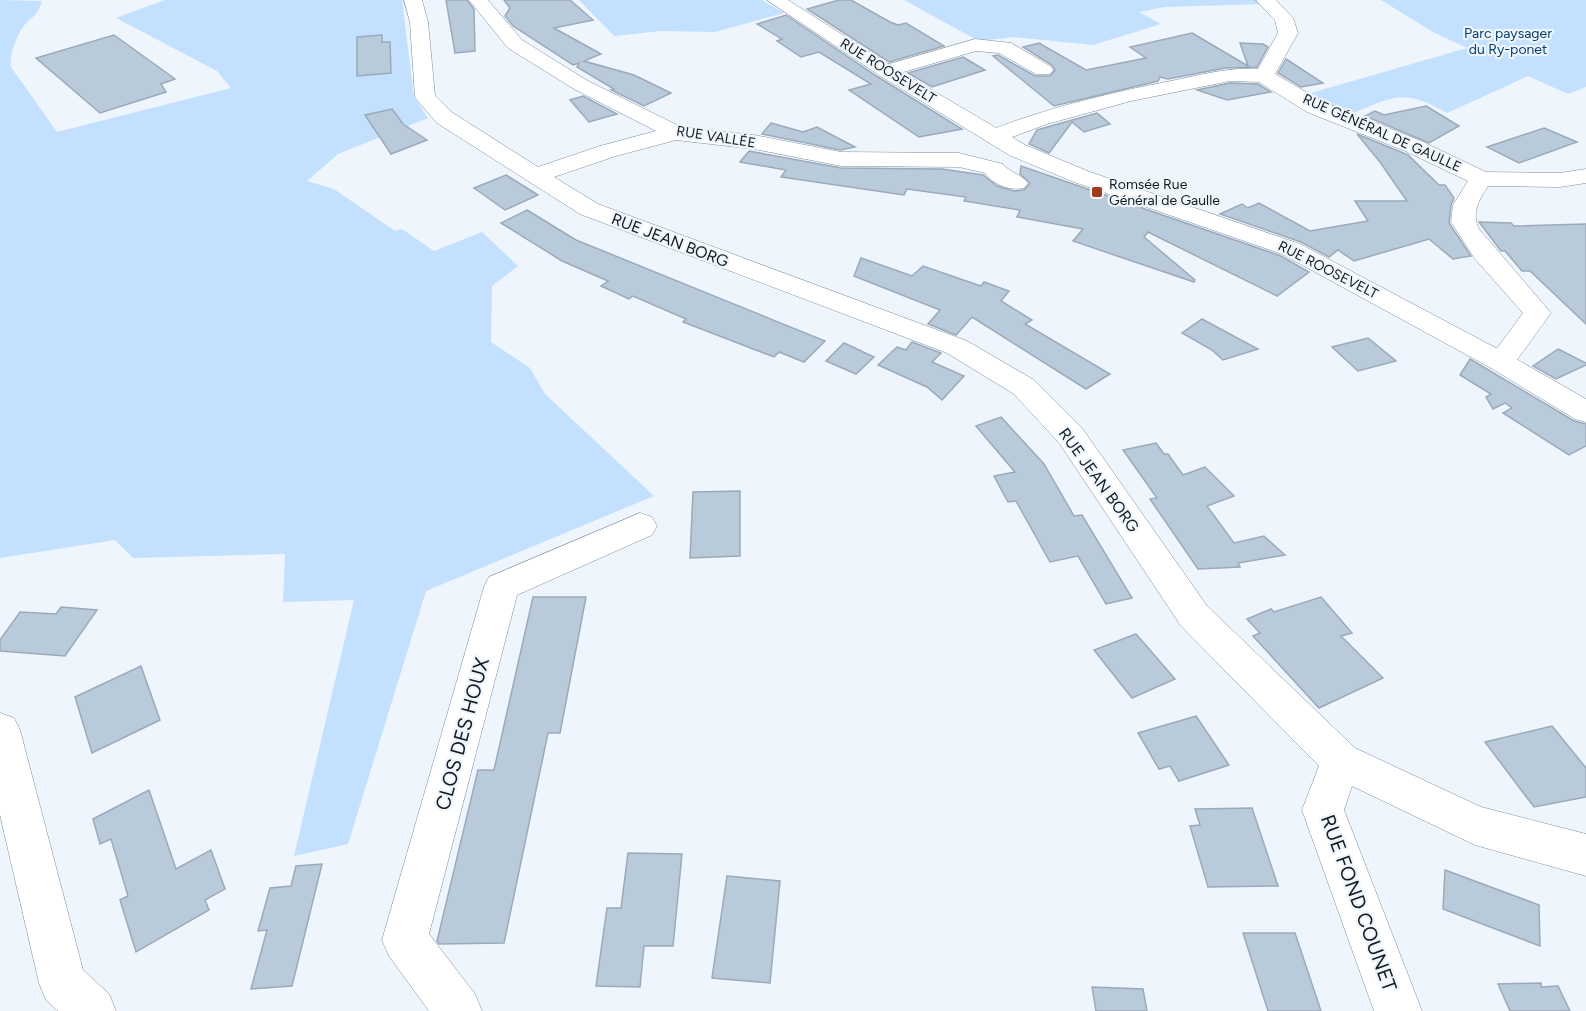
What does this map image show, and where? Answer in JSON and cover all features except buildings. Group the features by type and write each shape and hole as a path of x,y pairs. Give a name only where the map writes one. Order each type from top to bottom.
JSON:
{"street":[{"name":"RUE JEAN BORG","path":"413,0 419,22 425,97 445,118 589,209 957,348 1024,387 1071,436 1194,616 1341,761 1474,825 1586,855"},
{"name":"RUE VALLÉE","path":"478,0 515,44 580,85 676,133 754,142 841,159 959,160 995,169 997,174 1016,183"},
{"name":"RUE ROOSEVELT","path":"776,0 886,71 1017,150 1082,177 1291,249 1501,362 1586,412"},
{"path":"996,136 1039,119 1129,95 1230,75 1264,76 1288,33 1284,18 1265,0"},
{"path":"886,71 975,45 1004,47 1044,70"},
{"name":"RUE GÉNÉRAL DE GAULLE","path":"1264,76 1315,108 1413,146 1463,168 1481,179 1465,206 1463,221 1472,238 1537,313 1501,362"},
{"path":"534,176 608,151 676,133"},
{"path":"1481,179 1560,180 1586,176"},
{"name":"CLOS DES HOUX","path":"458,1011 405,940 502,587 640,526"},
{"path":"0,730 63,983 92,1011"},
{"name":"RUE FOND COUNET","path":"1341,761 1323,810 1398,1011"}],"green space":[{"path":"0,0 42,1 37,13 23,27 18,36 12,52 11,67 57,132 231,88 217,71 116,18 165,0 402,0 414,97 428,118 338,154 307,181 334,189 395,231 402,229 434,251 482,232 518,266 492,286 491,342 530,368 545,394 654,496 426,591 348,844 294,856 354,600 283,602 285,554 133,558 115,540 0,558"},
{"path":"579,0 762,0 784,13 715,32 661,31 614,36"},
{"path":"904,0 1263,0 1263,4 1164,7 1139,12 1161,24 1093,45 1014,37 979,41"},
{"name":"Parc paysager du Ry-ponet","path":"1381,0 1586,0 1586,87 1568,94 1528,76 1447,113 1420,100 1399,97 1351,114 1304,95 1467,48 1433,32"}],"place":[{"name":"Romsée Rue Général de Gaulle","path":"1097,192"}]}
